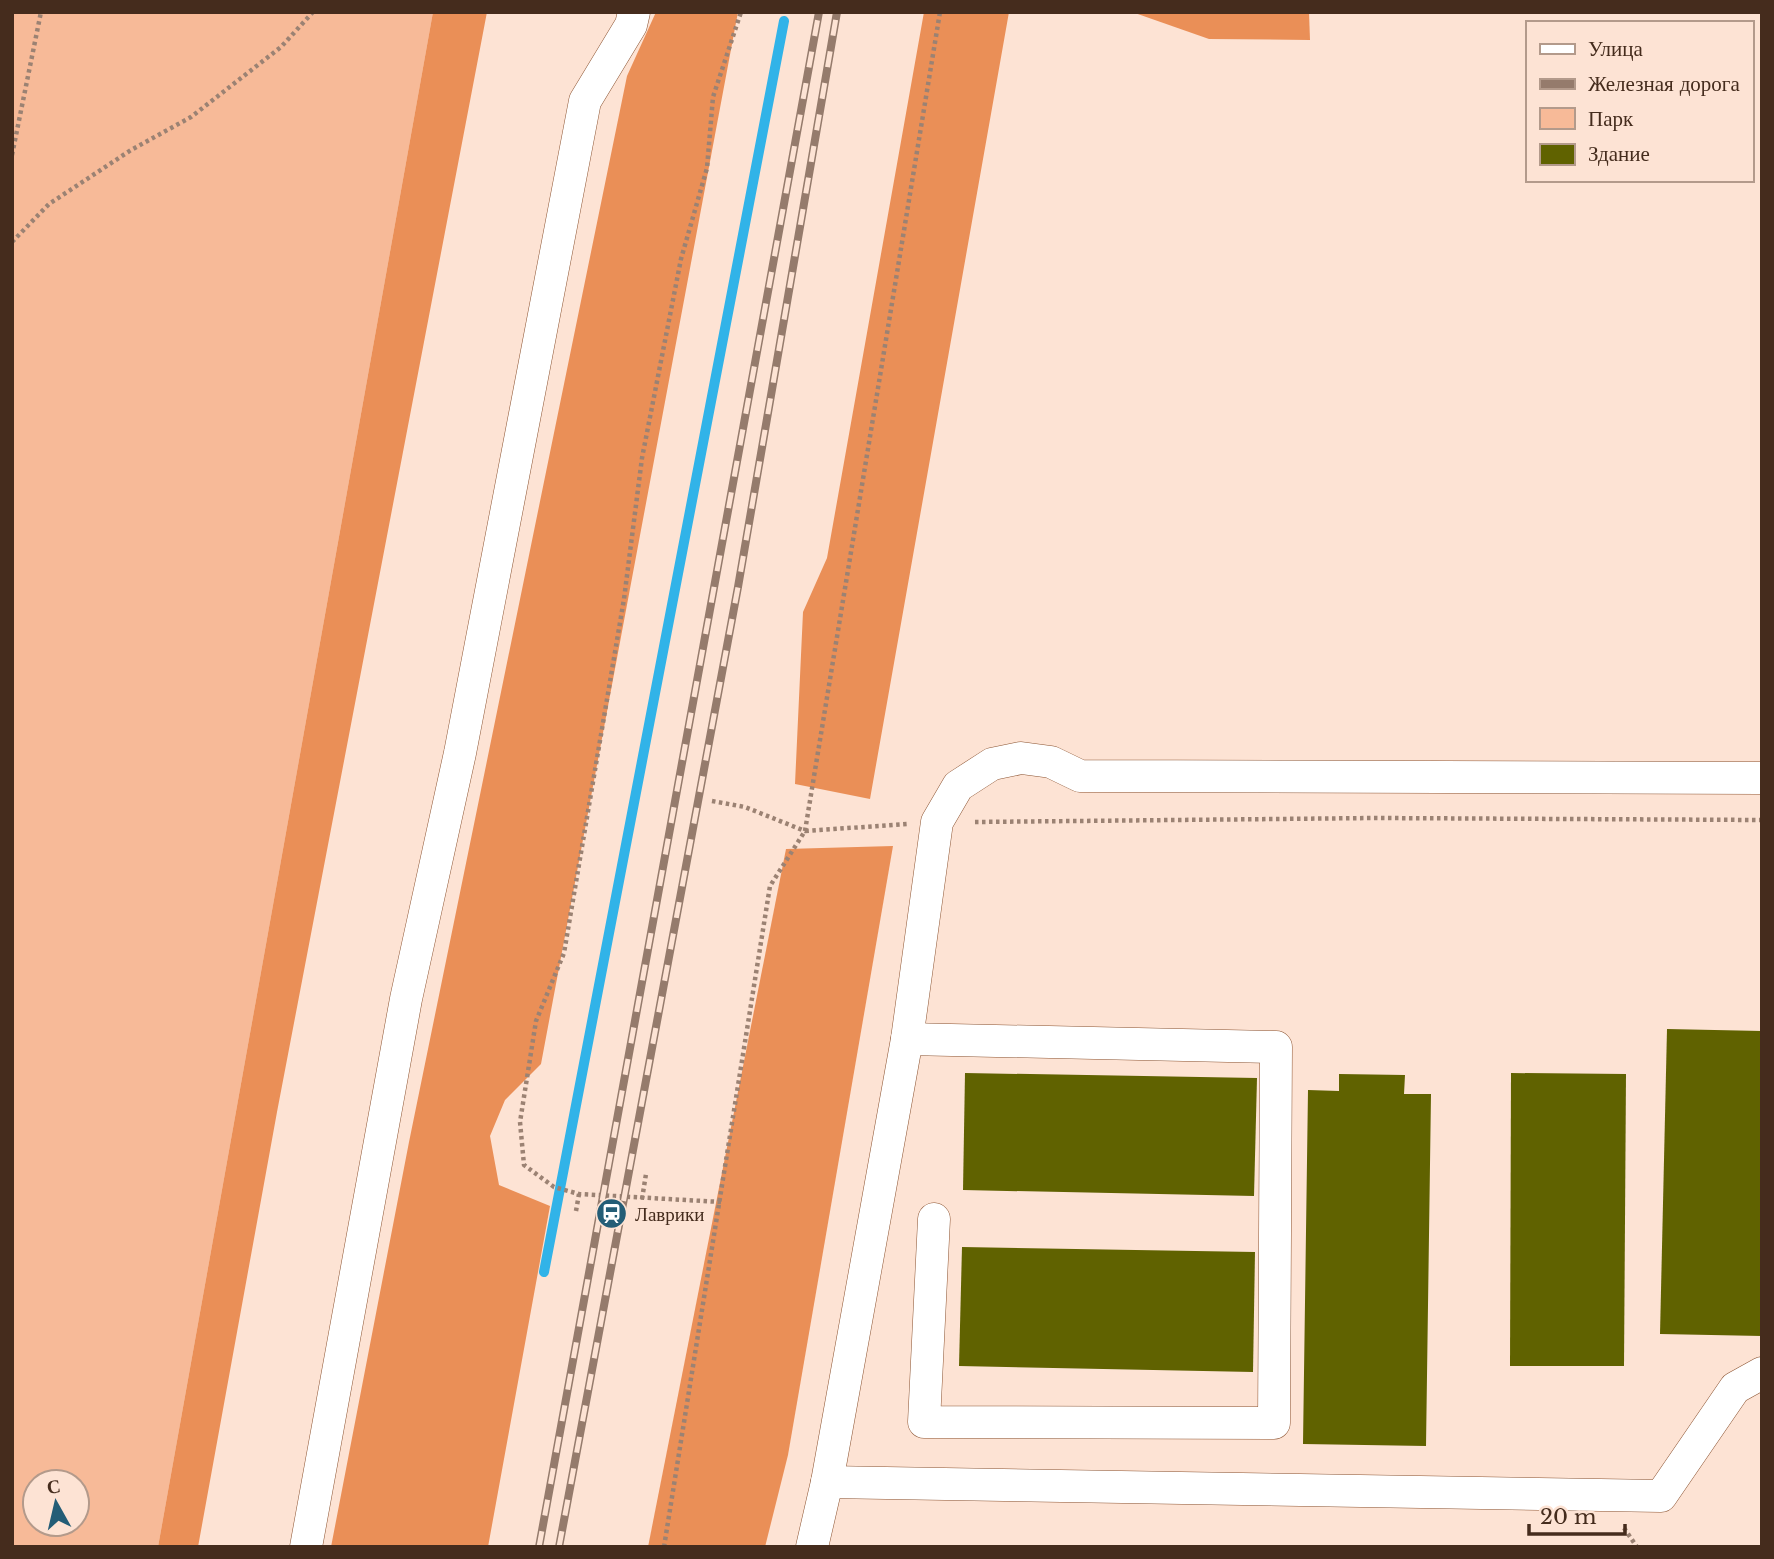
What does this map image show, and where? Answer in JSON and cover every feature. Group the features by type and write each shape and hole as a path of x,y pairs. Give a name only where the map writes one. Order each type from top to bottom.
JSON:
{"street":[{"path":"306,1547 406,999 460,752 585,101 631,25 634,12"},
{"path":"812,1547 827,1482 907,1039 937,822 958,786 992,764 1021,758 1051,762 1080,776 1762,778"},
{"path":"907,1039 1276,1047 1273,1423 924,1422 934,1219"},
{"path":"827,1482 1661,1496 1735,1388 1762,1373"}],"path":[{"path":"12,155 41,12"},
{"path":"12,242 49,204 131,150 191,117 281,47 313,12"},
{"path":"721,1202 579,1194 554,1187 524,1165 520,1122 536,1021 565,953 624,599 642,458 681,260 707,168 713,97 741,12"},
{"path":"664,1547 770,886 805,831 940,12"},
{"path":"712,801 745,807 805,831 937,822 1375,817 1762,820"},
{"path":"642,1199 646,1174"},
{"path":"576,1211 579,1194"}],"green space":[{"path":"12,12 433,12 158,1547 12,1547"}],"shaded area":[{"path":"433,12 487,12 277,1112 198,1547 158,1547"},
{"path":"656,12 738,12 541,1064 505,1100 490,1136 499,1185 550,1206 488,1547 331,1547 409,1142 627,76"},
{"path":"924,12 1009,12 870,799 795,784 803,612 827,558"},
{"path":"1132,12 1309,12 1310,40 1209,39"},
{"path":"893,846 788,1455 765,1547 648,1547 786,849"}],"building":[{"path":"1667,1029 1762,1031 1762,1336 1660,1334"},
{"path":"965,1073 1257,1078 1254,1196 963,1190"},
{"path":"1511,1073 1626,1074 1624,1366 1510,1366"},
{"path":"1339,1074 1405,1075 1404,1094 1431,1094 1426,1446 1303,1444 1308,1090 1339,1091"},
{"path":"962,1247 1255,1252 1253,1372 959,1366"}],"waterway":[{"path":"544,1272 784,21"}],"railway":[{"path":"539,1547 819,12"},
{"path":"559,1547 738,587 837,12"}],"place":[{"name":"Лаврики","path":"612,1214"}]}
